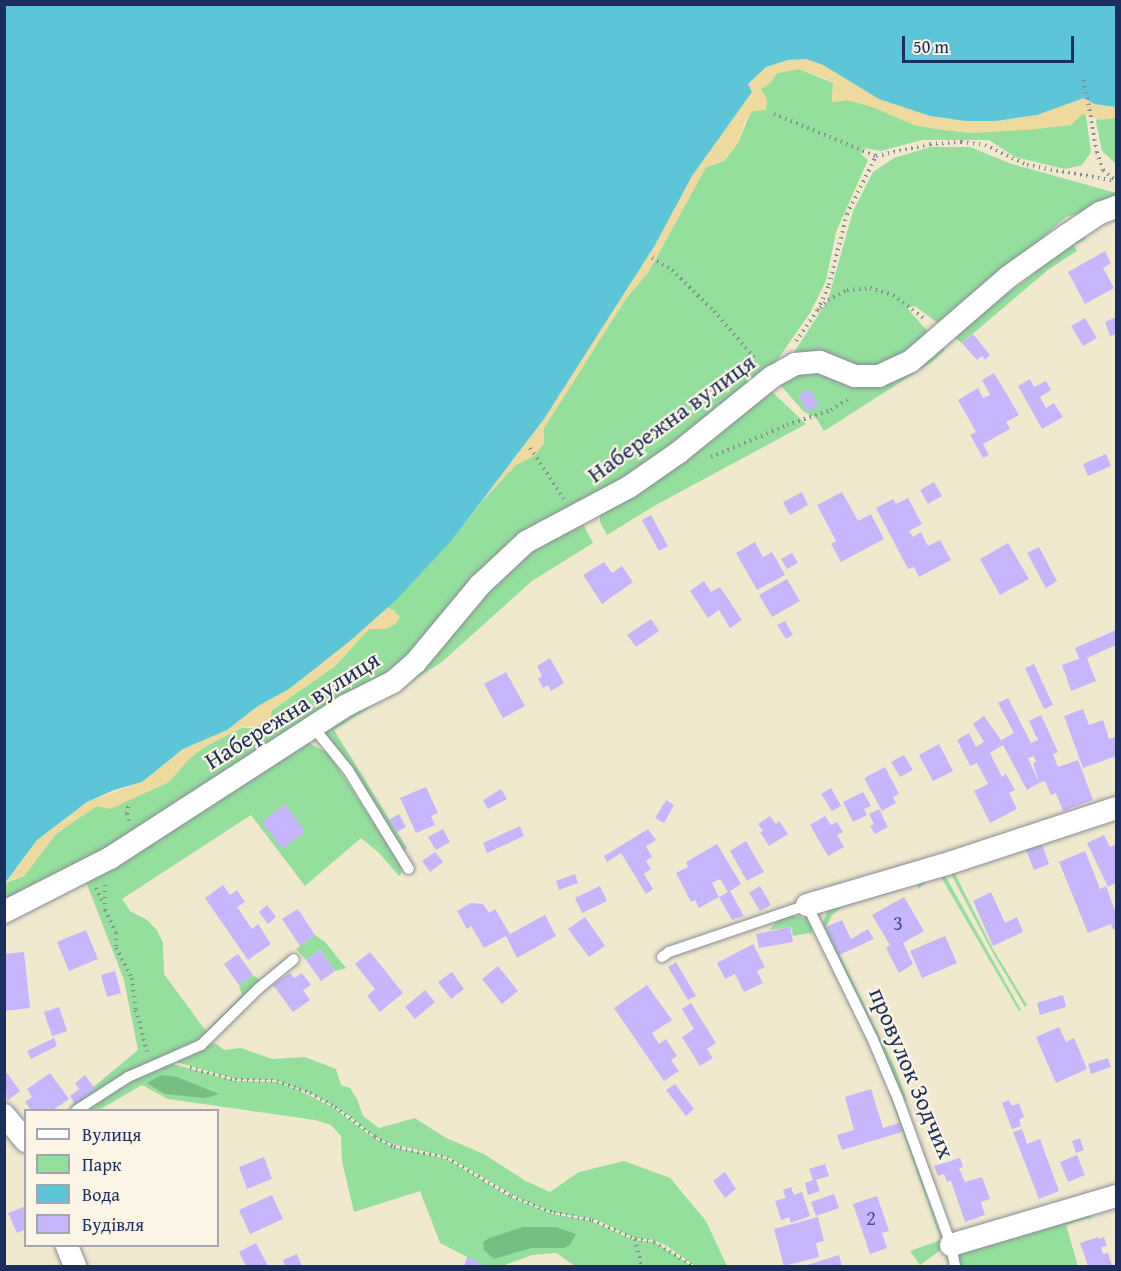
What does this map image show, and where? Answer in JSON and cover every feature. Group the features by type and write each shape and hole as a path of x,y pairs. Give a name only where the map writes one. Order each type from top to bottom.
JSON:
{"street":[{"name":"Набережна вулиця","path":"4,912 126,847 345,706 393,682 415,663 480,585 526,542 605,502 678,453 769,380 795,364 820,362 855,376 879,376 911,361 1008,277 1100,213 1116,207"},
{"path":"807,905 943,865 1116,808"},
{"path":"4,1115 24,1139"},
{"path":"953,1256 1116,1196"},
{"path":"68,1247 75,1266"}],"lane":[{"path":"313,728 348,770 409,869"},
{"path":"662,957 669,952 807,905"},
{"name":"провулок Зодчих","path":"807,905 873,1040 898,1099 953,1256"},
{"path":"79,1109 128,1077 201,1045 259,988 294,960"}],"path":[{"path":"1084,80 1102,170 1116,181"},
{"path":"774,114 876,156 930,144 961,142 985,145 1028,165 1116,181"},
{"path":"818,310 829,285 847,214 876,156"},
{"path":"652,258 672,270 714,311 756,359 769,380"},
{"path":"795,342 828,300 848,290 870,288 893,295 943,334"},
{"path":"709,457 831,410 869,386 879,376"},
{"path":"530,448 577,516"},
{"path":"126,847 132,832 127,814 129,804"},
{"path":"111,877 105,883 105,910 116,933 116,948 132,978 145,1048 149,1055 235,1080 277,1081 309,1093 393,1147 447,1158 511,1196 554,1213 592,1220 635,1239 654,1242 693,1266"},
{"path":"635,1239 641,1266"}],"green space":[{"path":"799,69 833,83 832,102 847,100 873,107 914,125 970,133 1071,125 1082,114 1086,115 1091,152 1082,165 1065,169 1015,157 989,140 922,140 881,151 863,148 861,154 868,160 836,232 826,281 810,313 773,366 709,422 576,509 389,677 124,845 5,905 5,883 24,876 56,834 86,812 97,806 110,808 169,782 188,760 204,747 241,728 254,728 272,710 334,667 369,629 385,629 396,612 387,607 452,540 483,500 516,465 535,455 544,443 544,428 625,300 649,271 706,167 724,161 738,143 760,89 770,83 777,73"},
{"path":"1116,118 1116,164 1102,151 1096,122 1097,119"},
{"path":"930,147 970,147 1009,163 1116,193 1116,199 1097,209 1066,217 942,326 915,306 907,308 928,332 885,369 787,363 828,300 853,211 873,172 894,158"},
{"path":"1081,230 1086,239 1074,245 1077,251 1049,269 962,343 950,335 1033,275 1053,252"},
{"path":"940,342 945,350 932,362 824,431 816,418 803,411 777,381 813,368 852,380"},
{"path":"768,388 806,424 654,506 607,535 600,522 600,510"},
{"path":"581,520 593,543 532,581 442,662 334,730 407,848 403,852 324,734 328,724 352,710 507,565"},
{"path":"305,741 328,753 401,865 402,872 399,876 379,853 361,838 305,886 251,815 122,899 130,911 147,920 157,930 163,943 164,974 206,1031 242,995 239,985 253,975 260,980 287,957 287,959 203,1038 67,1109 138,1050 124,980 83,874"},
{"path":"1053,836 1054,840 954,872 993,949 1027,1005 1025,1007 952,876 952,869"},
{"path":"943,872 1021,1010 1019,1011 941,877 928,881 918,889 918,880"},
{"path":"899,886 900,890 842,907 832,915 826,927 895,1068 907,1100 903,1102 826,936 823,922 828,909"},
{"path":"792,915 808,919 813,929 811,935 809,933 793,936 791,927 769,930 778,920"},
{"path":"315,935 325,942 346,968 335,971 320,950 306,960 296,949"},
{"path":"215,1043 224,1050 241,1048 272,1059 305,1057 336,1069 341,1085 350,1088 363,1116 379,1128 415,1118 446,1138 484,1154 524,1180 550,1192 579,1172 624,1161 670,1178 706,1221 727,1266 695,1266 667,1246 654,1240 634,1238 597,1220 552,1212 520,1199 448,1157 388,1143 372,1135 351,1117 315,1095 275,1080 236,1079 173,1061"},
{"path":"169,1063 235,1081 277,1082 334,1108 374,1138 393,1147 447,1159 510,1197 553,1214 591,1221 634,1240 654,1242 692,1266 575,1266 556,1253 532,1255 502,1266 485,1266 440,1243 420,1191 354,1212 342,1161 341,1136 331,1125 315,1120 168,1099 142,1085 101,1109 86,1109 138,1077"},
{"path":"161,1075 177,1077 219,1094 206,1098 165,1094 147,1083"},
{"path":"890,1096 892,1096 945,1247 920,1265 910,1251 941,1240"},
{"path":"1088,1210 1092,1217 1066,1225 1078,1266 960,1266 957,1254"},
{"path":"523,1227 556,1227 576,1234 570,1245 564,1248 531,1248 494,1259 484,1250 483,1242 489,1238"}],"sand":[{"path":"806,59 823,65 880,99 930,116 996,121 1037,115 1084,98 1094,104 1116,107 1116,118 1101,120 1082,114 1071,125 1028,130 970,133 935,129 914,125 873,107 847,100 832,102 833,83 822,77 799,69 777,73 770,83 761,89 767,99 766,110 753,111 745,121 738,142 723,161 706,167 649,271 625,300 544,428 544,443 535,455 516,465 483,500 544,419 655,245 692,176 752,92 748,84 766,67 788,60"},
{"path":"387,607 400,616 396,624 385,629 369,629 334,667 272,710 269,724 241,728 204,747 188,760 169,782 110,809 97,806 56,834 24,876 7,881 37,840 87,802 142,782 183,749 227,730 258,706 289,689 350,641"}],"water":[{"path":"5,4 1116,5 1116,107 1094,104 1084,98 1037,115 996,121 966,121 930,116 879,99 823,65 806,59 788,60 766,67 748,84 752,92 692,176 655,245 544,419 452,540 396,600 350,641 289,689 258,706 227,730 183,749 142,782 114,790 87,802 37,840 5,883"}],"building":[{"path":"1105,251 1111,263 1103,268 1114,288 1085,304 1068,272"},
{"path":"1116,317 1116,334 1110,336 1105,322"},
{"path":"1085,318 1097,338 1083,346 1071,326"},
{"path":"973,334 990,355 985,360 982,356 977,360 962,343"},
{"path":"994,373 1019,415 1006,422 1010,429 983,444 989,455 983,458 970,435 976,432 958,400 978,388 983,398 990,395 982,380"},
{"path":"1030,379 1034,387 1046,381 1051,390 1040,397 1046,408 1054,403 1063,417 1042,429 1018,386"},
{"path":"810,389 819,405 807,412 798,395"},
{"path":"1106,454 1111,466 1088,476 1083,464"},
{"path":"934,482 942,496 928,504 920,490"},
{"path":"802,492 808,505 790,515 783,502"},
{"path":"842,492 858,521 871,514 884,539 841,562 831,544 836,541 817,505"},
{"path":"908,498 922,524 909,531 913,537 921,532 928,546 940,540 951,560 919,577 914,567 908,569 876,508 893,499 896,504"},
{"path":"651,515 668,546 659,551 642,520"},
{"path":"755,542 763,557 772,552 785,575 757,590 736,553"},
{"path":"1008,543 1029,579 1000,595 980,559"},
{"path":"1039,547 1057,581 1046,588 1027,553"},
{"path":"792,553 798,563 787,569 781,559"},
{"path":"604,562 612,573 622,566 633,582 602,604 583,575"},
{"path":"787,579 800,601 772,617 759,595"},
{"path":"704,581 711,592 720,587 742,620 730,628 719,610 708,618 690,591"},
{"path":"651,619 659,631 636,647 627,635"},
{"path":"785,621 793,635 786,639 777,625"},
{"path":"1116,630 1116,645 1087,658 1096,681 1071,691 1062,665 1079,659 1075,648"},
{"path":"550,658 564,683 551,691 548,685 543,688 538,679 542,676 537,666"},
{"path":"1034,664 1053,705 1044,709 1025,668"},
{"path":"506,672 525,706 503,718 484,684"},
{"path":"1008,698 1031,743 1038,740 1029,721 1041,715 1058,752 1053,754 1058,767 1078,760 1093,800 1063,811 1056,793 1051,795 1045,781 1027,790 1003,745 990,753 1002,777 1006,774 1015,790 1009,793 1017,809 990,823 974,791 988,784 977,763 970,766 957,740 969,733 976,747 984,742 973,724 984,716 1001,740 1014,733 998,703","holes":["1023,747 1028,758 1034,756 1036,762 1033,763 1039,783"]},
{"path":"1083,709 1089,725 1103,720 1109,739 1116,737 1116,756 1083,768 1064,716"},
{"path":"939,744 953,771 933,781 919,755"},
{"path":"904,755 913,770 900,777 891,762"},
{"path":"885,767 899,794 893,797 896,803 882,811 864,778"},
{"path":"426,787 438,813 431,816 435,825 416,833 400,798"},
{"path":"831,788 841,806 832,811 821,794"},
{"path":"501,789 507,799 488,809 483,800"},
{"path":"863,792 871,806 864,809 867,815 853,822 843,802"},
{"path":"666,800 674,805 664,823 655,818"},
{"path":"285,804 305,832 282,849 262,822"},
{"path":"879,809 888,827 875,834 870,826 874,824 869,814"},
{"path":"399,814 406,827 397,832 389,820"},
{"path":"770,816 776,824 779,821 788,834 769,846 758,824"},
{"path":"825,816 831,825 837,822 843,832 837,835 844,847 828,856 810,825"},
{"path":"520,826 524,836 487,853 483,843"},
{"path":"443,829 450,842 436,850 428,837"},
{"path":"648,829 656,840 646,846 652,857 646,861 651,869 644,874 653,889 646,894 621,853 607,862 604,856"},
{"path":"1104,835 1110,847 1115,845 1116,848 1116,883 1108,887 1087,843"},
{"path":"746,841 764,872 747,881 730,851"},
{"path":"717,844 741,884 730,891 744,916 732,920 719,897 699,908 695,900 691,902 676,873 688,867 686,862","holes":["720,879 728,892 719,897 712,883"]},
{"path":"1042,844 1049,864 1034,870 1026,850"},
{"path":"1085,851 1100,889 1106,886 1116,914 1116,929 1113,930 1111,924 1088,933 1059,862"},
{"path":"435,852 443,862 430,872 422,861"},
{"path":"575,874 578,883 559,890 556,881"},
{"path":"223,885 230,895 237,890 245,902 237,907 252,929 258,924 271,944 248,960 205,898"},
{"path":"600,886 607,901 582,913 575,898"},
{"path":"760,886 771,905 760,911 749,893"},
{"path":"991,892 1005,923 1017,917 1023,932 993,946 973,901"},
{"path":"904,897 924,931 903,943 913,964 899,973 886,948 890,945 872,915"},
{"path":"471,903 483,904 489,913 495,909 510,934 545,915 556,936 517,958 506,936 484,948 471,926 467,929 457,911"},
{"path":"267,905 276,917 268,924 259,912"},
{"path":"298,909 315,935 300,946 282,919"},
{"path":"585,917 605,946 589,957 568,929"},
{"path":"842,920 851,939 868,929 874,939 839,955 826,927"},
{"path":"790,927 793,942 759,948 756,934"},
{"path":"86,930 98,959 69,971 57,942"},
{"path":"945,936 957,963 922,978 910,951"},
{"path":"753,944 765,967 757,971 763,983 744,992 735,974 725,979 717,963"},
{"path":"320,950 335,971 321,981 306,960"},
{"path":"24,952 30,1008 4,1011 4,954"},
{"path":"370,952 403,993 380,1012 367,996 375,989 355,964"},
{"path":"238,954 253,975 239,985 224,964"},
{"path":"676,962 696,996 688,1000 668,967"},
{"path":"498,966 518,991 502,1004 482,979"},
{"path":"115,971 121,993 107,997 101,975"},
{"path":"452,972 464,989 451,999 438,982"},
{"path":"290,973 294,978 302,973 311,985 303,990 310,1000 293,1012 273,985"},
{"path":"647,985 672,1020 652,1033 659,1044 666,1039 677,1056 671,1060 679,1071 664,1081 614,1008"},
{"path":"425,990 435,1002 415,1019 405,1007"},
{"path":"1063,995 1066,1007 1040,1015 1037,1003"},
{"path":"691,1003 716,1043 707,1049 713,1058 700,1066 682,1037 694,1029 682,1009"},
{"path":"59,1007 67,1031 52,1036 44,1012"},
{"path":"1059,1027 1066,1042 1074,1038 1087,1069 1056,1083 1036,1037"},
{"path":"54,1038 57,1046 31,1059 27,1051"},
{"path":"1108,1058 1111,1067 1091,1074 1088,1064"},
{"path":"7,1073 20,1091 7,1101 4,1075"},
{"path":"50,1073 69,1099 54,1109 30,1109 25,1102 32,1097 27,1089"},
{"path":"85,1075 95,1089 75,1104 70,1096 79,1089 75,1083"},
{"path":"675,1084 694,1109 686,1116 666,1090"},
{"path":"871,1089 883,1128 899,1123 902,1132 842,1150 837,1135 854,1130 845,1097"},
{"path":"1009,1100 1012,1106 1019,1103 1024,1117 1019,1120 1021,1126 1012,1129 1002,1103"},
{"path":"1022,1129 1027,1144 1040,1139 1059,1191 1039,1199 1013,1132"},
{"path":"1080,1138 1084,1150 1076,1153 1072,1141"},
{"path":"1077,1155 1085,1175 1068,1182 1060,1162"},
{"path":"264,1157 272,1179 247,1189 239,1167"},
{"path":"960,1158 963,1167 959,1168 965,1182 982,1177 990,1199 981,1202 985,1215 965,1222 951,1181 947,1182 944,1174 938,1176 934,1166"},
{"path":"825,1164 829,1176 816,1180 820,1191 808,1195 805,1183 813,1180 809,1169"},
{"path":"725,1172 736,1189 725,1198 713,1181"},
{"path":"791,1187 794,1195 802,1192 810,1216 791,1223 789,1217 781,1220 775,1201 786,1198 783,1190"},
{"path":"834,1194 839,1208 816,1216 811,1202"},
{"path":"272,1195 283,1219 250,1234 239,1210"},
{"path":"877,1196 889,1231 882,1233 887,1248 870,1254 853,1204"},
{"path":"24,1207 24,1230 17,1233 8,1213"},
{"path":"818,1217 824,1241 816,1243 819,1257 784,1266 774,1229"},
{"path":"1098,1237 1099,1239 1104,1237 1107,1246 1101,1247 1103,1254 1108,1253 1112,1265 1088,1266 1080,1243"},
{"path":"256,1243 268,1266 246,1266 239,1252"},
{"path":"297,1254 302,1266 285,1266 283,1260"},
{"path":"839,1255 842,1266 804,1266"},
{"path":"467,1257 487,1266 464,1266"}]}
